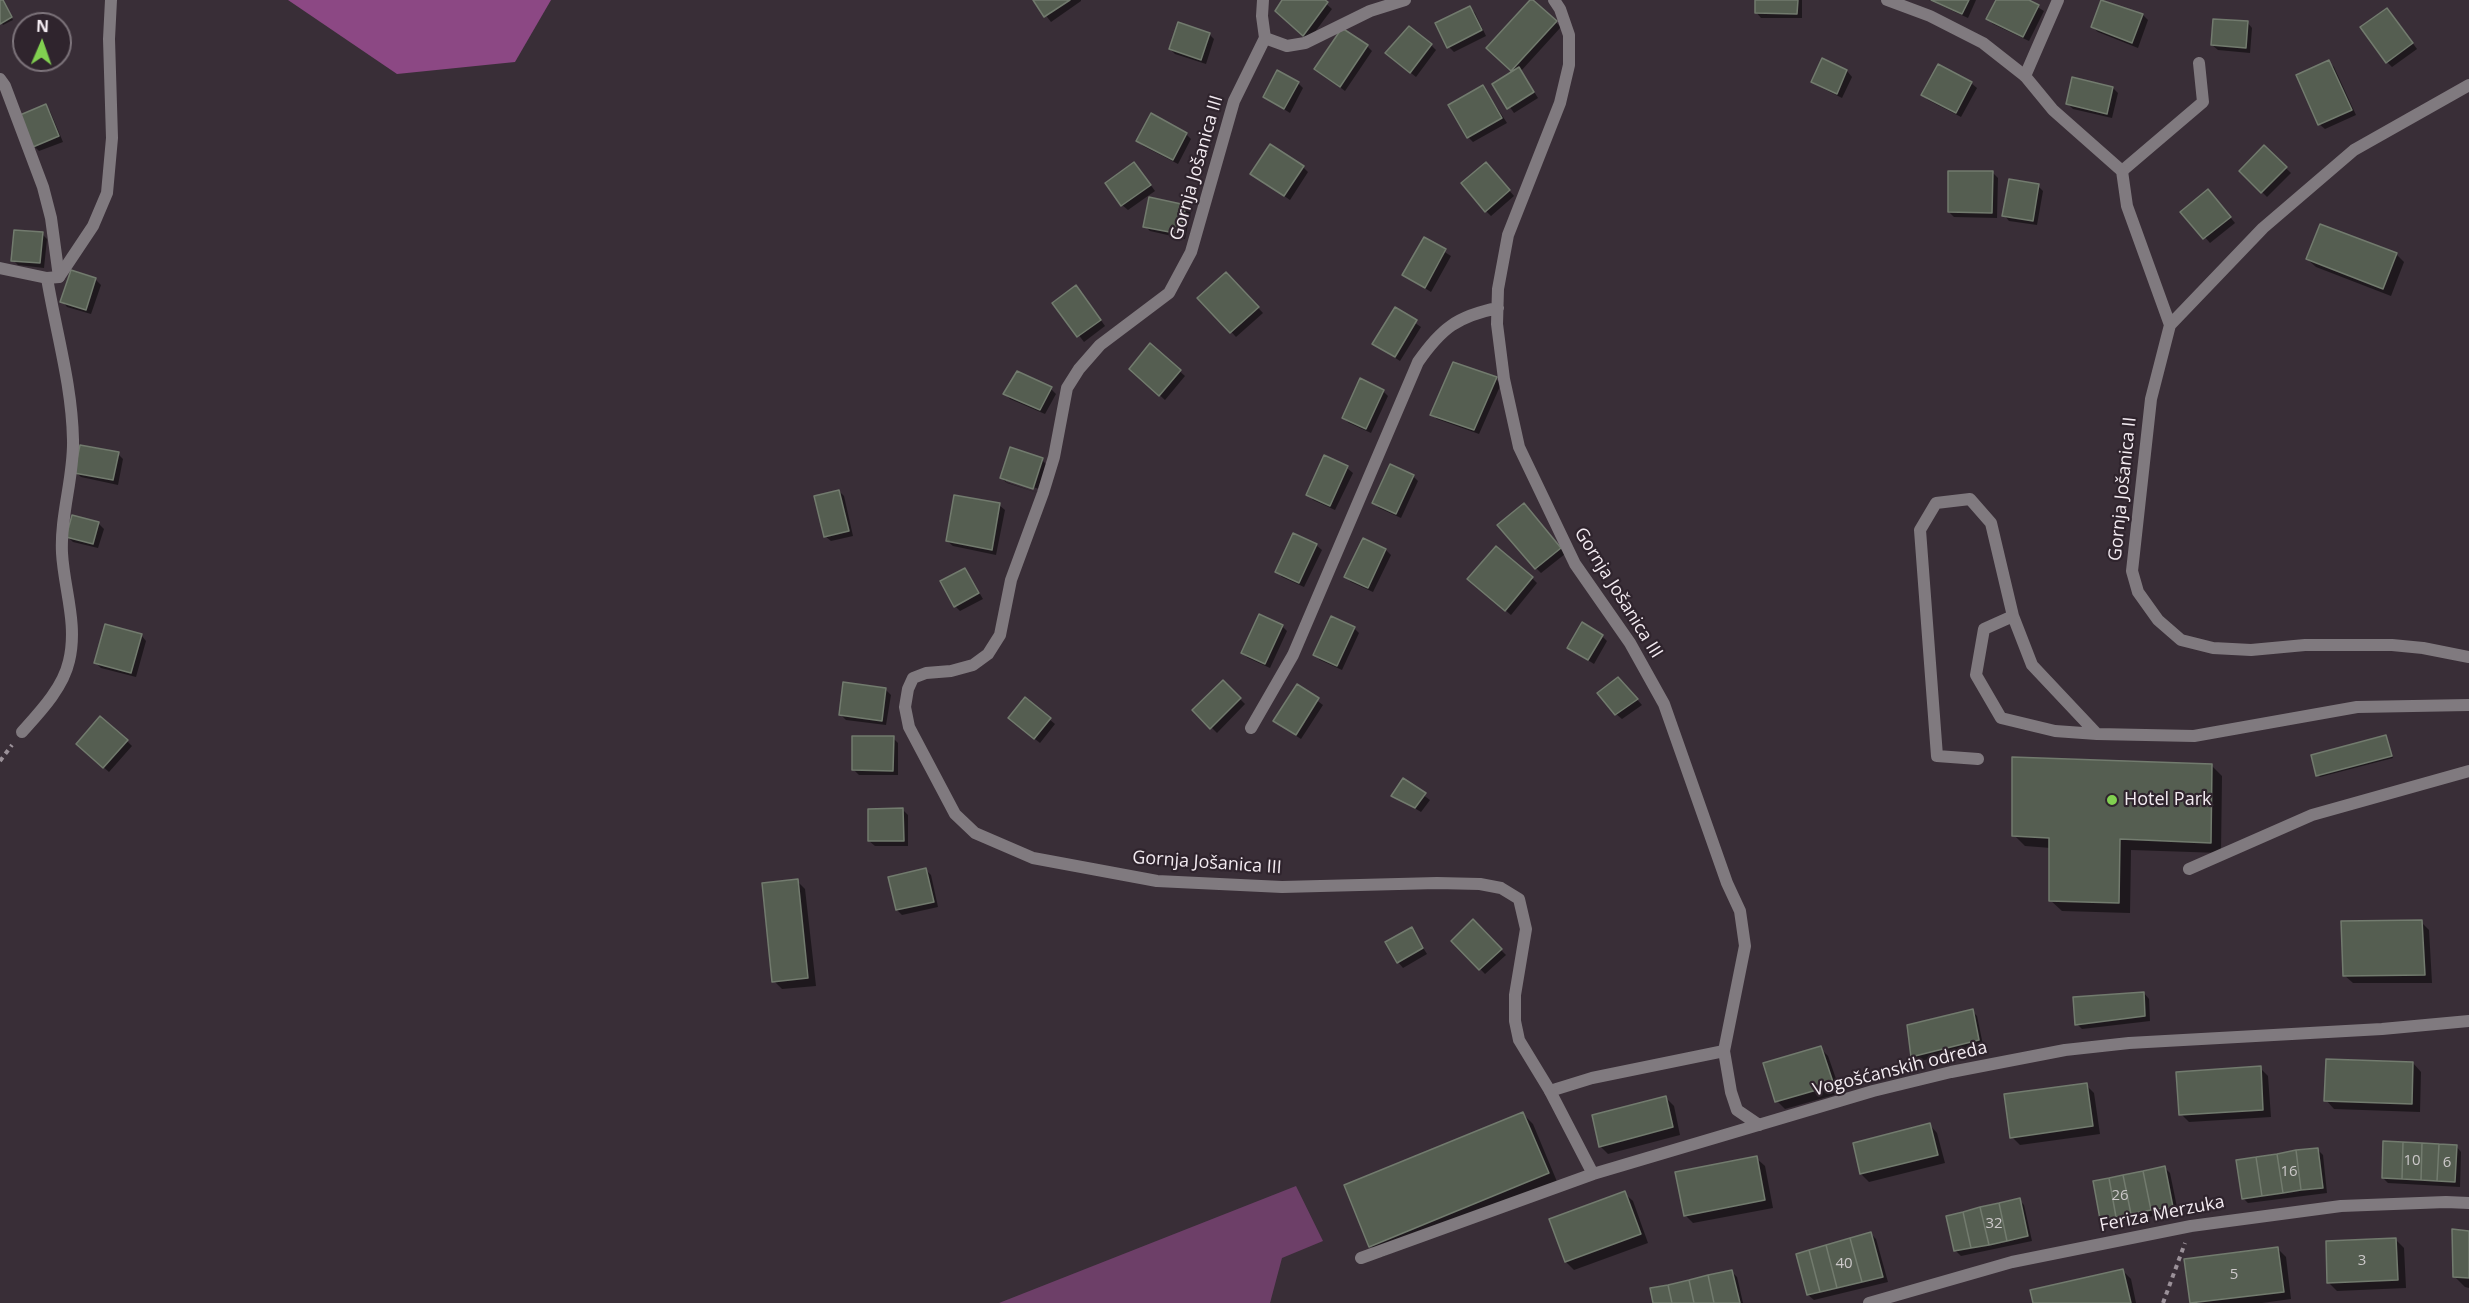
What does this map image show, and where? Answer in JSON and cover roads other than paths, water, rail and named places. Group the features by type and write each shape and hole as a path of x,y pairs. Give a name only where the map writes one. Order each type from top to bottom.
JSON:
{"street":[{"path":"53,278 93,226 106,193 112,138 109,39 111,0"},
{"path":"1263,0 1262,16 1265,38 1287,46 1305,43 1370,11 1405,0"},
{"name":"Gornja Jošanica III","path":"1554,0 1560,9 1569,35 1569,65 1560,103 1508,235 1498,289 1497,324 1504,379 1519,447 1575,564 1630,643 1664,704 1727,883 1740,911 1745,946 1724,1051 1731,1092 1737,1110 1759,1125"},
{"path":"1887,0 1930,16 1983,43 2025,76 2053,110 2122,171 2127,206 2170,325"},
{"path":"2025,76 2058,0"},
{"name":"Gornja Jošanica III","path":"1265,38 1234,101 1191,252 1169,293 1100,345 1066,388 1054,457 1011,580 1000,635 988,654 973,665 951,671 926,673 913,678 908,689 905,707 909,727 955,814 975,833 1033,858 1156,881 1282,887 1480,884 1501,888 1519,899 1526,929 1515,995 1515,1021 1519,1040 1550,1091 1593,1174"},
{"path":"2122,171 2203,102 2199,63"},
{"path":"0,79 5,86 43,187 51,218 53,278 73,441 62,532 62,555 72,620 69,663 57,688 22,732"},
{"name":"Gornja Jošanica II","path":"2469,85 2354,150 2263,228 2170,325 2151,399 2132,571 2138,592 2158,620 2181,640 2213,648 2251,650 2305,645 2392,645 2423,648 2469,657"},
{"path":"0,268 53,278"},
{"path":"1251,728 1293,655 1418,362 1436,337 1457,320 1477,312 1498,308"},
{"path":"1978,759 1937,756 1920,530 1936,503 1970,499 1991,523 2013,616 2032,665 2097,734"},
{"path":"2013,616 1984,629 1976,675 2001,718 2055,731 2194,735 2357,707 2469,705"},
{"path":"2189,869 2312,815 2469,771"},
{"name":"Vogošćanskih odreda","path":"1361,1258 1593,1174 1873,1091 1951,1072 2065,1050 2128,1043 2382,1029 2469,1021"},
{"path":"1550,1091 1592,1078 1724,1051"},
{"name":"Feriza Merzuka","path":"1869,1303 2012,1262 2191,1226 2342,1206 2469,1203"}],"place":[{"name":"Hotel Park","path":"2112,800"}]}
